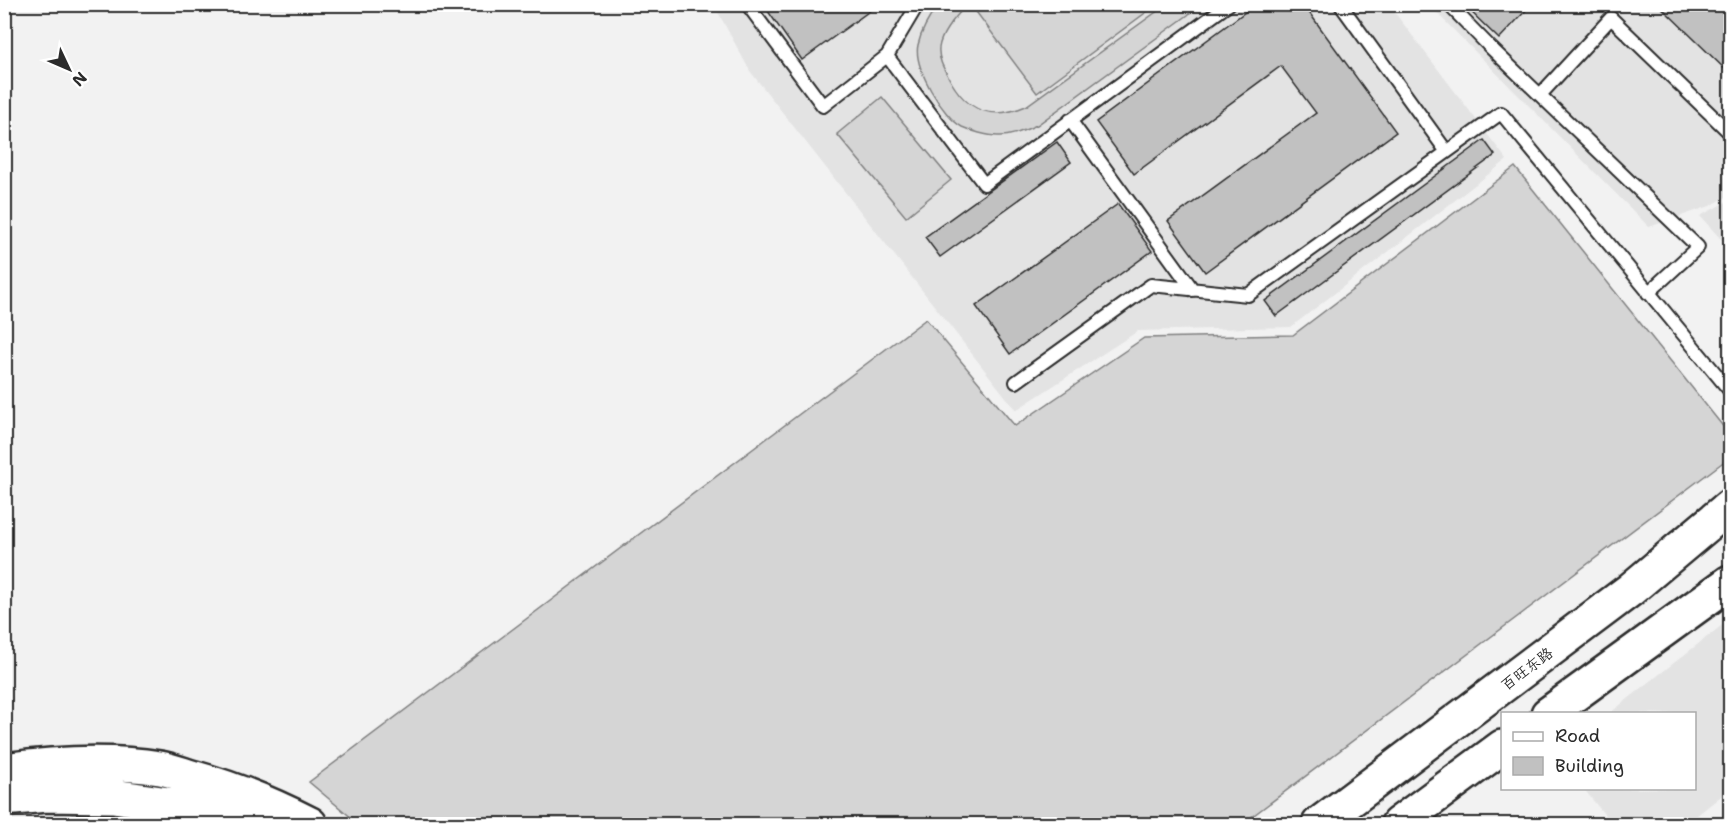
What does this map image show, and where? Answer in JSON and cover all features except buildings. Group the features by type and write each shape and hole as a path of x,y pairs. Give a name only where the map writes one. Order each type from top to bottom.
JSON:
{"main road":[{"name":"百旺东路","path":"1319,825 1630,590 1731,506"},
{"path":"1551,712 1731,582"},
{"path":"1398,825 1501,748"},
{"path":"4,770 44,764 104,764 161,768 264,801 310,825"},
{"path":"4,799 46,795 113,796 210,810 250,825"}],"lane":[{"path":"747,4 823,106 887,56 918,4"},
{"path":"887,56 984,184 1229,4"},
{"path":"1340,4 1447,152"},
{"path":"1448,4 1698,247 1648,293"},
{"path":"1540,95 1611,18 1731,133"},
{"path":"1016,382 1151,285 1248,295 1501,113 1731,391"},
{"path":"1071,120 1193,290"}],"shaded area":[{"path":"939,4 966,5 943,36 939,56 949,78 964,99 972,106 991,113 1002,113 1026,106 1166,5 1198,5 1188,15 1037,125 1003,136 974,132 954,122 938,102 925,78 920,66 918,45 926,24"},
{"path":"714,5 1389,5 1507,160 1291,327 1138,331 1016,410 750,71"},
{"path":"971,5 1156,5 1037,93"},
{"path":"1429,5 1730,5 1730,195 1710,206 1649,227"},
{"path":"882,97 951,180 906,217 837,134"},
{"path":"1515,167 1730,435 1730,457 1242,824 359,824 309,782 926,319 1015,426 1144,338 1293,335"},
{"path":"1730,200 1730,249 1700,216"},
{"path":"1730,619 1730,789 1686,824 1612,824 1585,790 1696,790 1696,712 1611,712"}]}
